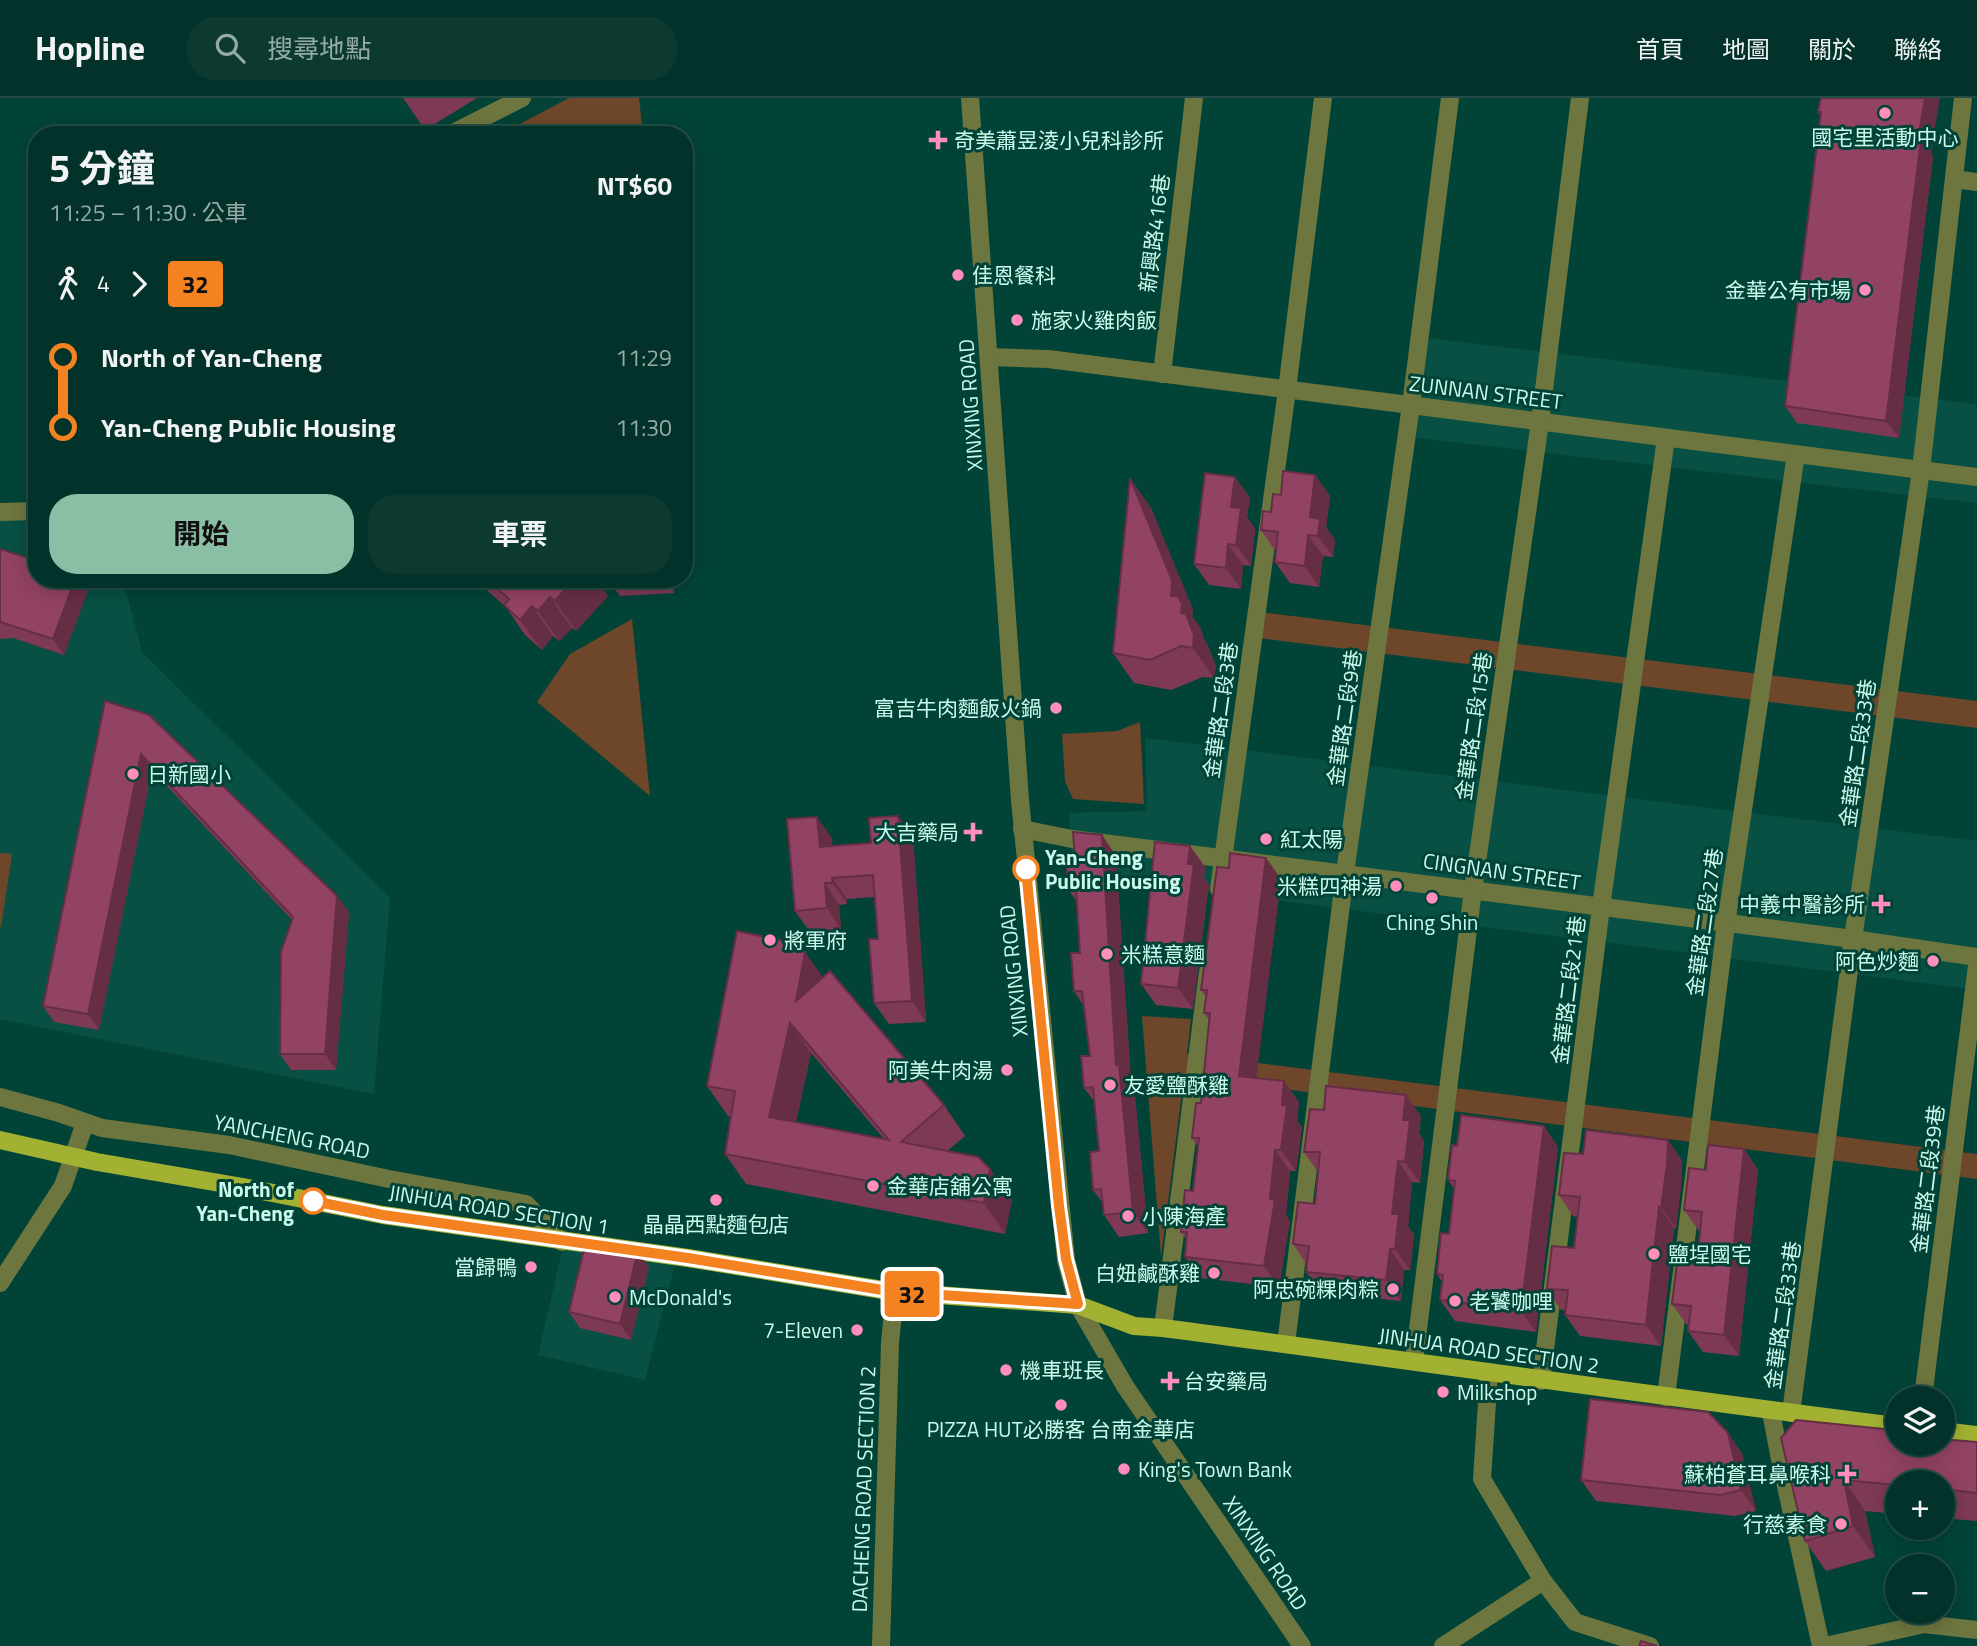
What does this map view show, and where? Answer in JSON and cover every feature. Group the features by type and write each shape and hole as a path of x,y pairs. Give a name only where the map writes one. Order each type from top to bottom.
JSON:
{"main road":[{"name":"JINHUA ROAD SECTION 1","path":"0,1140 74,1157 383,1215 688,1258 895,1292 1078,1304"},
{"name":"JINHUA ROAD SECTION 2","path":"1078,1304 1134,1326 1414,1361 1541,1381 1730,1404 1771,1412 1885,1425"},
{"path":"1955,1432 1977,1435"}],"street":[{"path":"467,126 522,98"},
{"name":"XINXING ROAD","path":"970,98 1022,829 1066,1259 1078,1304 1125,1386 1302,1646"},
{"name":"新興路416巷","path":"1162,374 1194,98"},
{"name":"金華路二段3巷","path":"1217,900 1287,390 1323,98"},
{"name":"金華路二段9巷","path":"1286,1344 1345,873 1411,405 1450,98"},
{"name":"金華路二段15巷","path":"1414,1361 1473,890 1540,422 1580,98"},
{"name":"金華路二段33巷","path":"1791,1413 1853,939 1921,470 1963,98"},
{"path":"1954,178 1977,181"},
{"name":"ZUNNAN STREET","path":"989,357 1048,359 1977,477"},
{"name":"金華路二段21巷","path":"1541,1381 1601,907 1666,438"},
{"name":"金華路二段27巷","path":"1666,1397 1726,924 1796,454"},
{"path":"0,512 28,511"},
{"name":"CINGNAN STREET","path":"1022,829 1072,839 1977,957"},
{"path":"1163,1328 1210,955"},
{"name":"金華路二段39巷","path":"1924,1386 1977,966"},
{"name":"YANCHENG ROAD","path":"0,1097 102,1128 229,1145 389,1179 526,1204 562,1242"},
{"path":"0,1283 63,1186 85,1123"},
{"name":"DACHENG ROAD SECTION 2","path":"881,1646 890,1343 895,1292"},
{"path":"1489,1372 1482,1479 1543,1581 1575,1622 1650,1646"},
{"path":"1771,1412 1823,1646 1924,1624 1977,1630"},
{"path":"1443,1646 1543,1581"}],"shaded area":[{"path":"569,98 639,98 642,126 516,126"},
{"path":"1420,337 1977,404 1977,503 1409,437"},
{"name":"日新國小","path":"0,510 28,510 28,588 125,588 142,652 390,897 374,1094 0,1019"},
{"path":"1259,612 1977,701 1977,728 1258,638"},
{"path":"632,619 650,796 537,702 570,654"},
{"path":"1140,722 1144,804 1073,799 1065,781 1062,734 1117,731"},
{"path":"1145,738 1977,841 1977,990 1150,884 1073,883 1069,813 1147,811"},
{"path":"0,853 12,854 1,927 0,927"},
{"path":"1142,1016 1191,1019 1187,1054 1977,1154 1977,1179 1184,1076 1161,1257"},
{"path":"563,1247 675,1264 645,1380 538,1355"}],"building":[{"name":"金華公有市場","path":"1821,98 1925,98 1886,421 1785,406"},
{"path":"1283,471 1315,475 1310,517 1320,519 1318,536 1308,535 1305,566 1275,562 1278,532 1261,530 1263,511 1271,512 1273,494 1281,495"},
{"path":"1205,473 1235,477 1231,507 1241,508 1236,545 1228,544 1226,568 1194,564"},
{"path":"1130,478 1172,580 1171,596 1178,596 1182,604 1181,613 1186,614 1194,635 1193,648 1181,646 1150,660 1113,653"},
{"path":"0,549 28,558 28,588 72,588 53,639 0,622"},
{"path":"497,588 566,588 555,601 550,597 538,611 532,606 520,620 504,605 509,599"},
{"path":"105,701 149,715 337,896 325,1054 280,1054 281,952 293,917 141,754 88,1014 43,1006"},
{"path":"898,816 912,1001 874,1003 869,939 878,939 873,875 832,878 833,883 825,883 827,908 795,911 787,819 817,817 820,847 871,843 869,818"},
{"path":"1073,832 1102,835 1116,1065 1119,1065 1133,1212 1104,1215 1101,1189 1093,1190 1090,1152 1099,1151 1093,1087 1084,1088 1081,1056 1090,1056 1082,991 1074,991 1071,953 1080,953 1076,889 1068,889 1066,858 1075,857"},
{"path":"1155,842 1190,846 1188,864 1194,864 1178,988 1141,984"},
{"path":"1230,853 1266,858 1239,1076 1284,1081 1282,1105 1287,1106 1281,1150 1275,1150 1270,1199 1275,1200 1264,1266 1185,1257 1187,1232 1181,1232 1185,1190 1193,1191 1199,1138 1192,1138 1196,1103 1201,1103 1210,1013 1204,1013 1207,990 1201,990 1217,867 1229,868"},
{"path":"737,931 785,941 784,948 805,952 796,1001 830,971 944,1105 901,1142 978,1157 990,1169 984,1203 725,1154 735,1091 707,1086","holes":["790,1023 889,1140 769,1117"]},
{"path":"1326,1086 1406,1095 1403,1120 1410,1120 1405,1162 1398,1161 1392,1214 1399,1214 1395,1249 1390,1249 1386,1280 1306,1272 1309,1246 1293,1244 1298,1202 1315,1204 1320,1152 1304,1152 1310,1109 1324,1110"},
{"path":"1461,1115 1544,1126 1521,1311 1440,1300 1443,1275 1437,1274 1441,1233 1449,1234 1455,1181 1448,1180 1452,1145 1457,1146"},
{"path":"1586,1130 1668,1140 1646,1325 1565,1315 1568,1290 1547,1289 1552,1246 1574,1248 1580,1197 1559,1195 1564,1153 1583,1154"},
{"path":"1708,1145 1744,1149 1724,1335 1688,1331 1691,1306 1672,1304 1677,1262 1697,1264 1702,1212 1684,1210 1689,1168 1706,1170"},
{"name":"McDonald's","path":"586,1241 638,1251 620,1324 569,1312"},
{"path":"1590,1399 1708,1412 1728,1433 1741,1490 1720,1495 1581,1480"},
{"path":"1796,1420 1885,1429 1885,1456 1955,1456 1955,1440 1977,1442 1977,1493 1955,1490 1955,1470 1885,1470 1885,1484 1844,1480 1853,1526 1805,1541 1781,1438"},
{"path":"1641,1641 1657,1646 1639,1646"}],"bus line":[{"name":"32","path":"313,1201 383,1215 688,1258 895,1292 1078,1304 1066,1259 1059,1206 1026,869"}],"place":[{"name":"國宅里活動中心","path":"1885,113"},
{"name":"奇美蕭昱淩小兒科診所","path":"938,140"},
{"name":"佳恩餐科","path":"958,275"},
{"name":"金華公有市場","path":"1865,290"},
{"name":"施家火雞肉飯","path":"1017,320"},
{"name":"富吉牛肉麵飯火鍋","path":"1056,708"},
{"name":"日新國小","path":"133,774"},
{"name":"大吉藥局","path":"973,832"},
{"name":"紅太陽","path":"1266,839"},
{"name":"Yan-Cheng Public Housing","path":"1026,869"},
{"name":"米糕四神湯","path":"1396,886"},
{"name":"Ching Shin","path":"1432,898"},
{"name":"中義中醫診所","path":"1881,904"},
{"name":"將軍府","path":"770,940"},
{"name":"米糕意麵","path":"1107,954"},
{"name":"阿色炒麵","path":"1933,961"},
{"name":"阿美牛肉湯","path":"1007,1070"},
{"name":"友愛鹽酥雞","path":"1110,1085"},
{"name":"金華店舖公寓","path":"873,1186"},
{"name":"晶晶西點麵包店","path":"716,1200"},
{"name":"North of Yan-Cheng","path":"313,1201"},
{"name":"小陳海產","path":"1128,1216"},
{"name":"鹽埕國宅","path":"1654,1254"},
{"name":"當歸鴨","path":"531,1267"},
{"name":"白妞鹹酥雞","path":"1214,1273"},
{"name":"阿忠碗粿肉粽","path":"1393,1289"},
{"name":"McDonald's","path":"615,1297"},
{"name":"老饕咖哩","path":"1455,1301"},
{"name":"7-Eleven","path":"857,1330"},
{"name":"機車班長","path":"1006,1370"},
{"name":"台安藥局","path":"1170,1381"},
{"name":"Milkshop","path":"1443,1392"},
{"name":"PIZZA HUT必勝客 台南金華店","path":"1061,1405"},
{"name":"King's Town Bank","path":"1124,1469"},
{"name":"蘇柏蒼耳鼻喉科","path":"1847,1474"},
{"name":"行慈素食","path":"1841,1524"}]}
